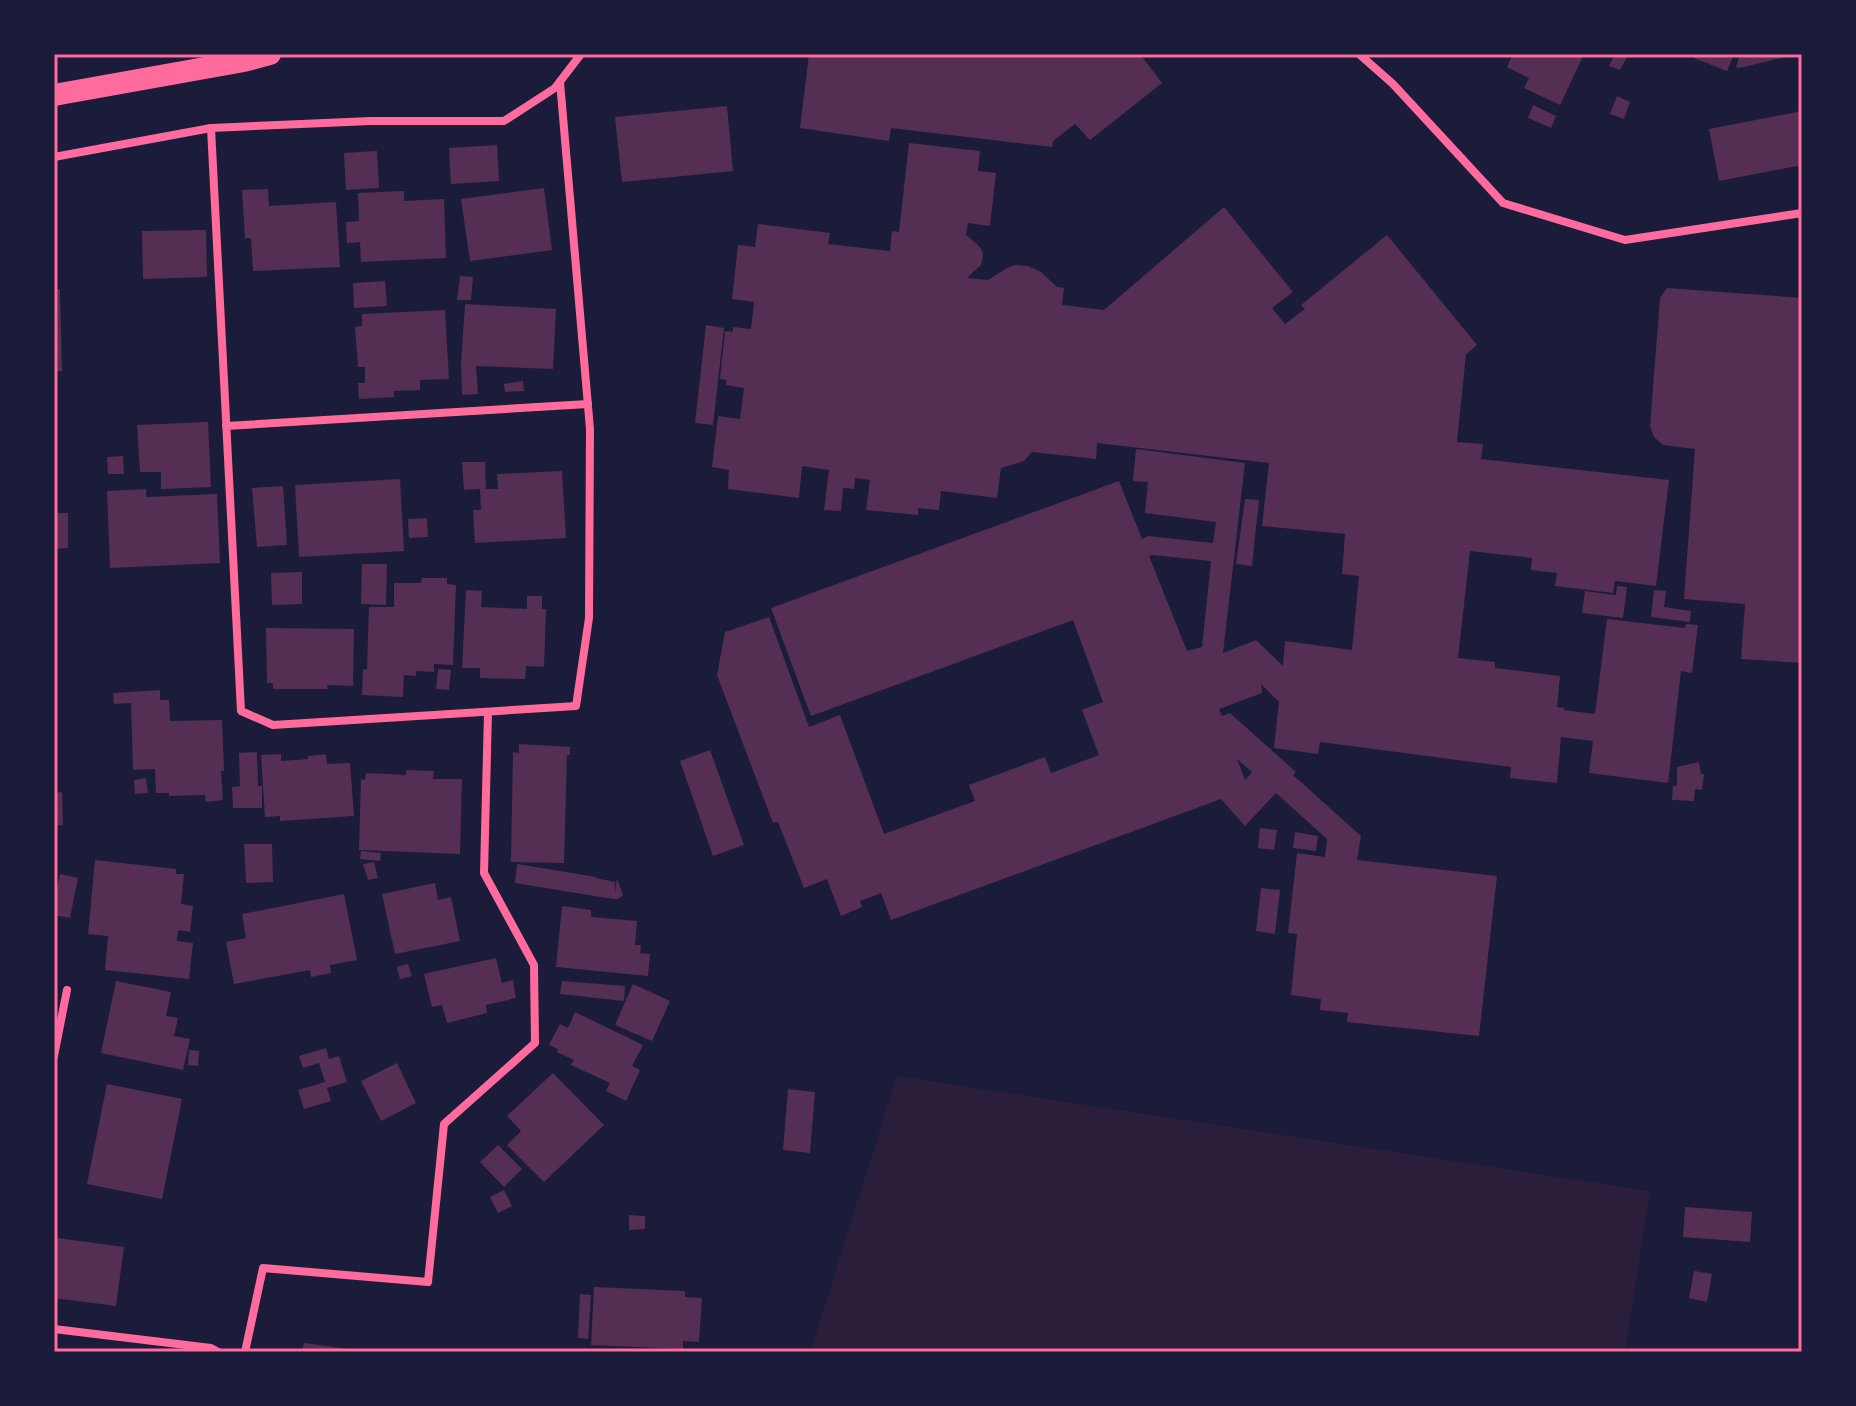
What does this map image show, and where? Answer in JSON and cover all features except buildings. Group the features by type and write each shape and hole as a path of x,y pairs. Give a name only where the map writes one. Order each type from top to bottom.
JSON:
{"highway":[{"path":"54,95 270,54"}],"street":[{"path":"54,157 211,128 371,121 504,121 555,88 581,54"},
{"path":"1359,54 1393,84 1503,203 1625,240 1802,213"},
{"path":"211,128 241,711 273,725 576,706 589,618 590,429 560,82"},
{"path":"226,426 588,404"},
{"path":"245,1352 263,1268 428,1282 444,1124 535,1043 534,965 484,873 488,712"},
{"path":"54,1056 67,990"},
{"path":"54,1329 211,1348 218,1352"}],"shaded area":[{"path":"897,1076 1650,1191 1625,1352 810,1352"}]}
